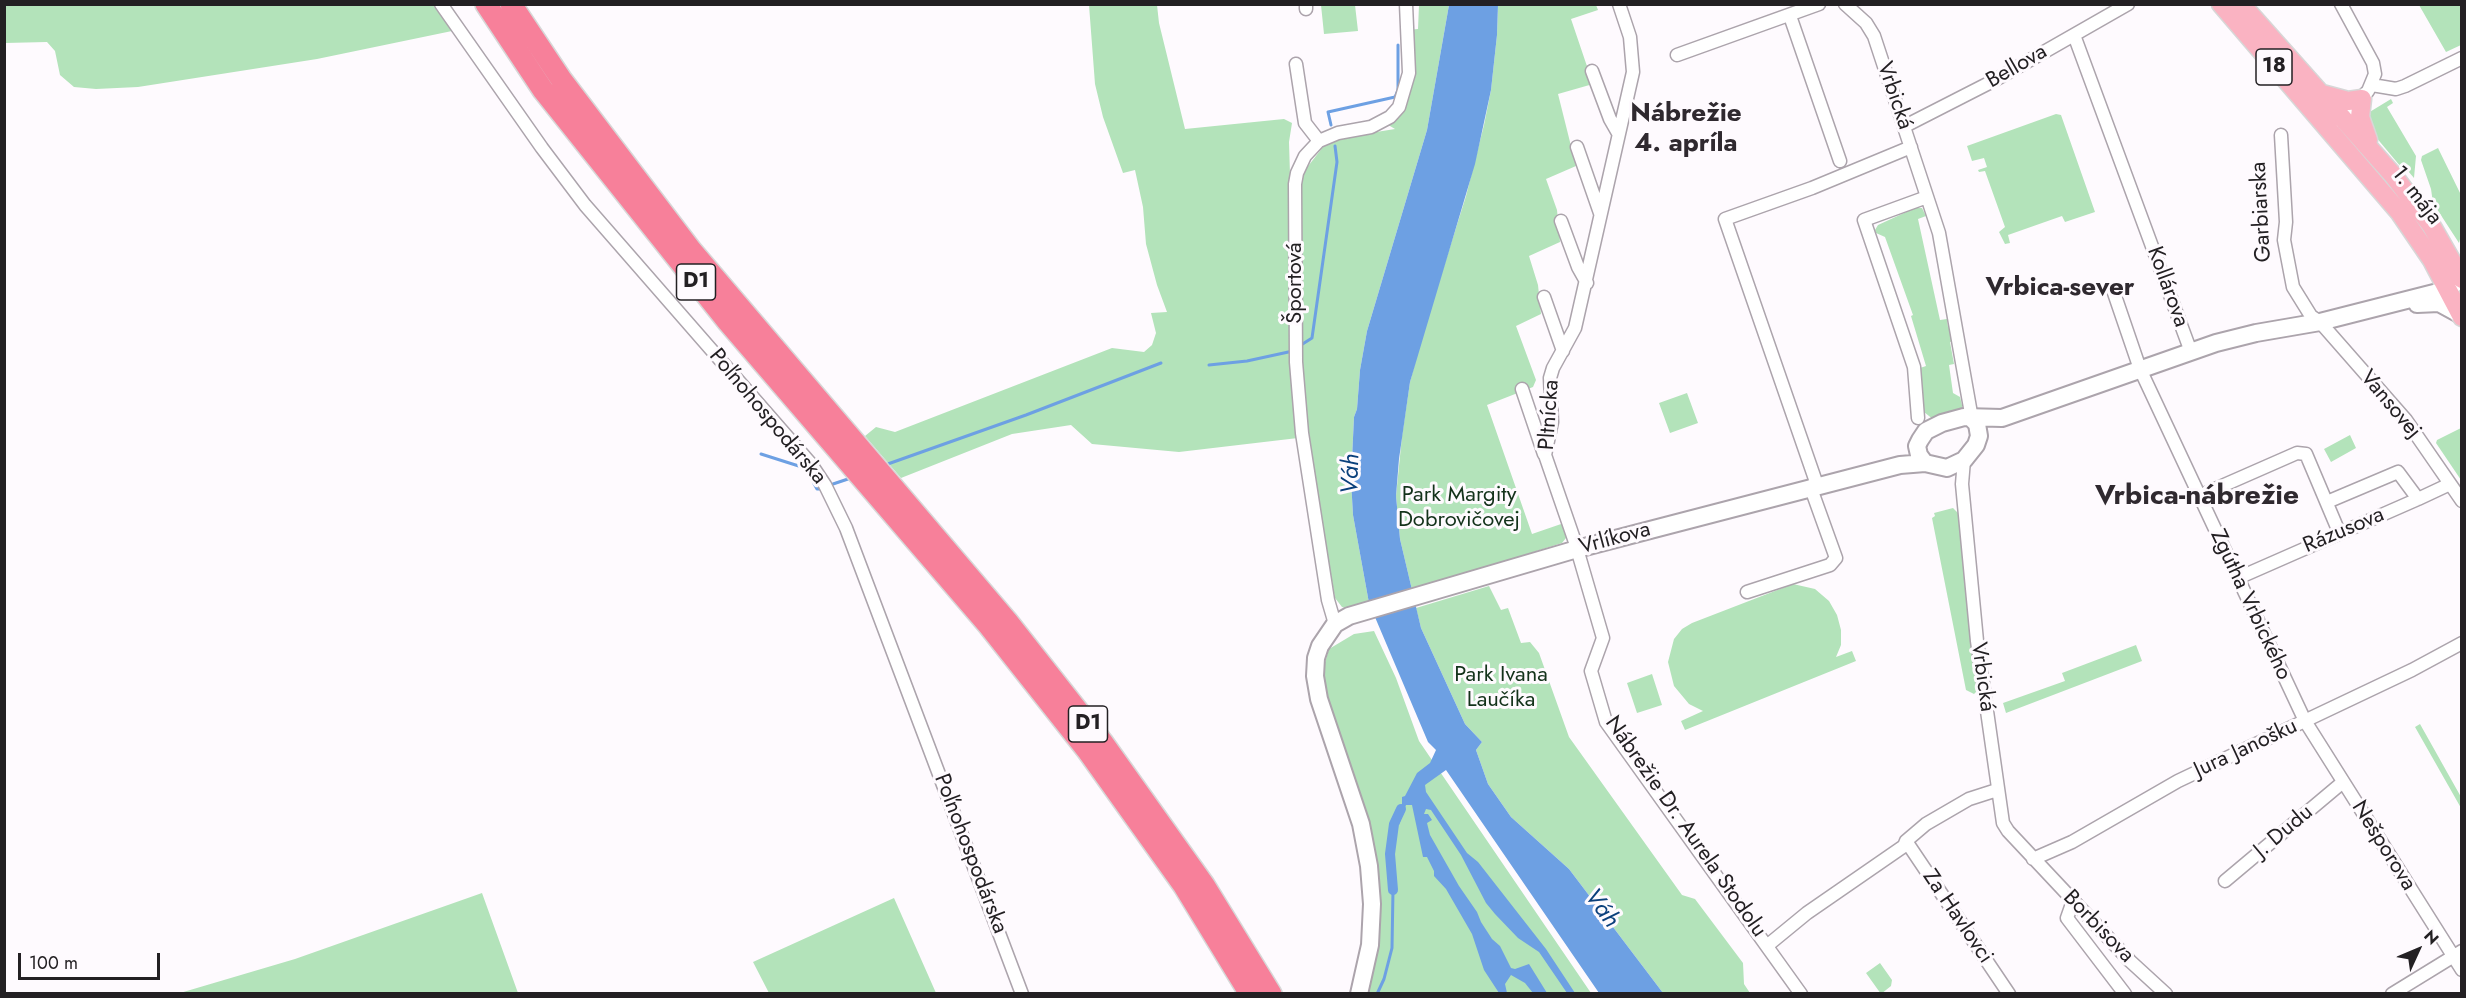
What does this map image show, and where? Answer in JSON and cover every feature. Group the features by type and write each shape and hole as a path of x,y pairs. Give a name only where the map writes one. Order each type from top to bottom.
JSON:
{"highway":[{"name":"D1","path":"486,4 557,109 728,322 1007,621 1133,783 1204,885 1271,993"},
{"name":"D1","path":"511,4 561,79 691,250 1120,794 1191,896 1250,993"}],"main road":[{"name":"18","path":"2221,4 2336,123"},
{"name":"18","path":"2241,4 2321,93 2336,123"},
{"path":"2321,93 2348,100 2367,92"},
{"path":"2367,92 2361,123 2378,158"},
{"name":"1. mája","path":"2336,123 2378,158 2431,225 2457,282 2461,316"},
{"name":"1. mája","path":"2336,123 2411,227 2457,282"}],"street":[{"name":"Poľnohospodárska","path":"441,4 585,205 811,464 825,484 846,528 1022,993"},
{"path":"1296,64 1305,123 1319,141 1338,133 1371,127 1390,117 1399,107 1409,73 1406,4"},
{"name":"Pltnícka","path":"1577,549 1545,455 1551,422 1550,378 1575,328 1633,72 1630,37 1619,4"},
{"path":"1677,55 1819,4"},
{"name":"Vrbická","path":"1845,4 1871,29 1928,197 1939,233 1972,419"},
{"name":"Bellova","path":"1905,126 1958,101 2128,4"},
{"path":"2336,123 2367,92 2375,74 2373,63 2341,4"},
{"path":"1790,16 1840,161"},
{"name":"Kollárova","path":"1972,419 2002,418 2191,352 2074,35"},
{"path":"2367,92 2405,86 2462,58"},
{"path":"1592,71 1610,119 1618,133"},
{"name":"Garbiarska","path":"2281,135 2286,222 2284,240 2287,263 2293,287 2315,319"},
{"name":"Športová","path":"1319,141 1305,156 1297,172 1295,184 1296,362 1302,433 1328,600 1335,624"},
{"path":"1576,147 1601,214"},
{"path":"1747,592 1830,565 1835,561 1835,554 1813,494 1816,486 1725,219 1812,188 1911,147"},
{"path":"1928,197 1864,220 1914,367 1919,455 1925,463 1947,468 1962,484"},
{"path":"1561,221 1578,267 1587,283"},
{"path":"2191,352 2256,333 2375,307 2457,282"},
{"name":"Zgútha Vrbického","path":"2113,290 2140,369 2305,721"},
{"name":"Pltnícka","path":"1544,297 1563,351"},
{"path":"2375,307 2392,310 2423,302 2434,302 2448,306 2461,316"},
{"name":"Vansovej","path":"2315,319 2406,420 2462,501"},
{"path":"1522,389 1545,455"},
{"path":"1918,418 1935,425"},
{"path":"1900,465 1926,431 1935,425 1958,418 1972,419 1977,424 1978,441 1964,460 1947,468"},
{"name":"Kollárova","path":"1978,441 2002,418"},
{"name":"Rázusova","path":"2199,496 2297,453 2306,454 2326,502"},
{"name":"Vrbická","path":"1964,460 1962,484 1977,641 1997,790 2003,823 2033,859"},
{"name":"Vrlíkova","path":"1335,624 1359,613 1577,549 1900,465 1925,463"},
{"path":"2339,532 2326,502 2398,472 2418,499"},
{"name":"Rázusova","path":"2238,578 2450,483"},
{"name":"Nábrežie Dr. Aurela Stodolu","path":"1577,549 1603,638 1591,671 1606,722 1801,993"},
{"path":"1335,624 1318,651 1315,676 1319,699 1361,824 1369,866 1372,904 1371,945 1359,993"},
{"name":"Jura Janošku","path":"2033,859 2072,842 2178,781 2462,644"},
{"name":"Nešporova","path":"2305,721 2457,953 2462,970"},
{"name":"J. Dudu","path":"2225,881 2343,782"},
{"path":"1768,945 1807,913 1904,846 1906,841 1926,824 1969,799 1997,790"},
{"name":"Za Havlovci","path":"1906,841 2009,993"},
{"name":"Borbisova","path":"2033,859 2130,961 2166,993"},
{"path":"2073,901 2067,918 2125,993"},
{"path":"2392,993 2457,953"}],"green space":[{"path":"4,5 433,5 452,31 317,59 138,87 96,89 74,87 60,75 55,51 47,42 5,43"},
{"path":"1089,5 1157,5 1159,23 1185,129 1284,119 1292,123 1289,142 1298,438 1179,452 1092,444 1071,425 1012,434 901,478 865,436 876,427 895,432 1112,348 1144,352 1152,345 1156,333 1151,313 1167,312 1146,244 1143,207 1135,170 1123,173 1103,117 1095,84"},
{"path":"1321,5 1355,5 1358,31 1324,34"},
{"path":"1419,5 1449,5 1427,130 1367,331 1360,370 1357,409 1354,417 1351,480 1353,515 1369,603 1349,609 1342,607 1335,598 1307,436 1301,335 1299,189 1302,174 1326,143 1339,138 1395,129 1380,120 1388,114 1403,87 1407,30 1418,29"},
{"name":"Park Margity Dobrovičovej","path":"1498,5 1596,5 1598,10 1571,19 1593,84 1558,94 1576,166 1546,179 1557,210 1560,242 1529,256 1538,285 1541,314 1516,326 1536,380 1533,387 1487,405 1532,534 1564,523 1566,538 1562,543 1412,590 1400,539 1396,496 1402,436 1410,382 1466,196 1484,125 1491,90"},
{"path":"2419,5 2461,5 2461,45 2446,52"},
{"path":"2391,99 2393,103 2387,107 2416,156 2414,178 2408,171 2406,173 2375,136 2368,113"},
{"path":"2056,114 2061,115 2095,212 2065,222 2062,216 2008,235 2010,243 2005,244 1999,232 2005,227 1985,171 1979,172 1978,170 1987,167 1984,158 1972,161 1967,146"},
{"path":"2438,148 2461,195 2459,243 2433,203 2431,189 2421,160 2422,156"},
{"path":"1915,208 1922,208 1926,216 1918,219 1940,320 1947,319 1948,327 1952,329 1954,341 1950,342 1954,364 1949,365 1953,393 1960,397 1962,405 1962,411 1934,420 1924,412 1917,369 1926,366 1911,316 1913,315 1885,237 1876,233 1875,230 1878,225"},
{"path":"1687,393 1698,423 1670,433 1659,403"},
{"path":"2461,428 2461,480 2436,443 2437,440"},
{"path":"2350,435 2356,448 2331,462 2324,449"},
{"path":"1953,508 1959,514 1978,690 1974,694 1966,690 1932,518 1935,516 1934,513"},
{"path":"1793,584 1815,589 1829,601 1837,615 1841,630 1841,645 1836,657 1852,651 1856,661 1685,730 1681,721 1703,711 1689,704 1674,686 1668,662 1674,639 1682,629 1692,623"},
{"name":"Park Ivana Laučíka","path":"1489,586 1501,610 1508,608 1521,643 1530,642 1539,653 1569,737 1682,895 1695,899 1743,963 1744,984 1750,993 1663,993 1569,869 1511,817 1488,784 1476,750 1482,742 1465,724 1421,628 1416,608"},
{"path":"1374,631 1396,678 1419,741 1591,993 1364,993 1374,856 1369,820 1322,682 1329,649 1354,634"},
{"path":"2136,645 2142,661 2006,713 2003,703 2065,681 2062,673"},
{"path":"1652,674 1662,705 1637,713 1627,683"},
{"path":"2420,724 2461,797 2461,808 2415,727"},
{"path":"482,893 518,993 180,993 295,959"},
{"path":"894,898 936,993 769,993 753,962"},
{"path":"1880,963 1892,980 1891,986 1881,994 1866,973"}],"water":[{"name":"Váh","path":"1449,5 1498,5 1497,35 1491,90 1475,164 1410,382 1396,496 1400,539 1421,628 1465,724 1482,742 1476,750 1488,784 1511,817 1569,869 1663,993 1599,993 1446,770 1425,785 1426,792 1467,853 1478,862 1546,949 1575,993 1567,993 1539,952 1518,938 1486,903 1461,855 1431,810 1426,809 1424,814 1428,814 1432,820 1427,823 1430,835 1481,922 1492,939 1500,946 1511,968 1515,969 1529,964 1547,993 1533,993 1525,983 1511,975 1505,984 1507,993 1499,993 1484,970 1472,934 1446,889 1434,876 1427,857 1423,857 1412,805 1406,805 1399,825 1394,818 1396,809 1402,804 1402,797 1405,796 1417,773 1430,763 1436,750 1428,742 1369,603 1353,515 1351,480 1354,417 1367,331 1427,130"}],"waterway":[{"path":"1331,125 1328,112 1395,97 1398,90 1398,45"},
{"path":"1301,345 1312,338 1337,162 1335,146"},
{"path":"1209,365 1247,361 1293,351"},
{"path":"885,465 1026,415 1161,363"},
{"path":"761,454 805,468 817,489 821,489"},
{"path":"833,484 851,478"},
{"path":"1393,890 1390,854 1394,824 1401,809"},
{"path":"1377,994 1384,979 1392,948 1393,890"}],"district":[{"name":"Nábrežie 4. apríla","path":"1686,130"},
{"name":"Vrbica-sever","path":"2060,289"},
{"name":"Vrbica-nábrežie","path":"2197,497"}]}
